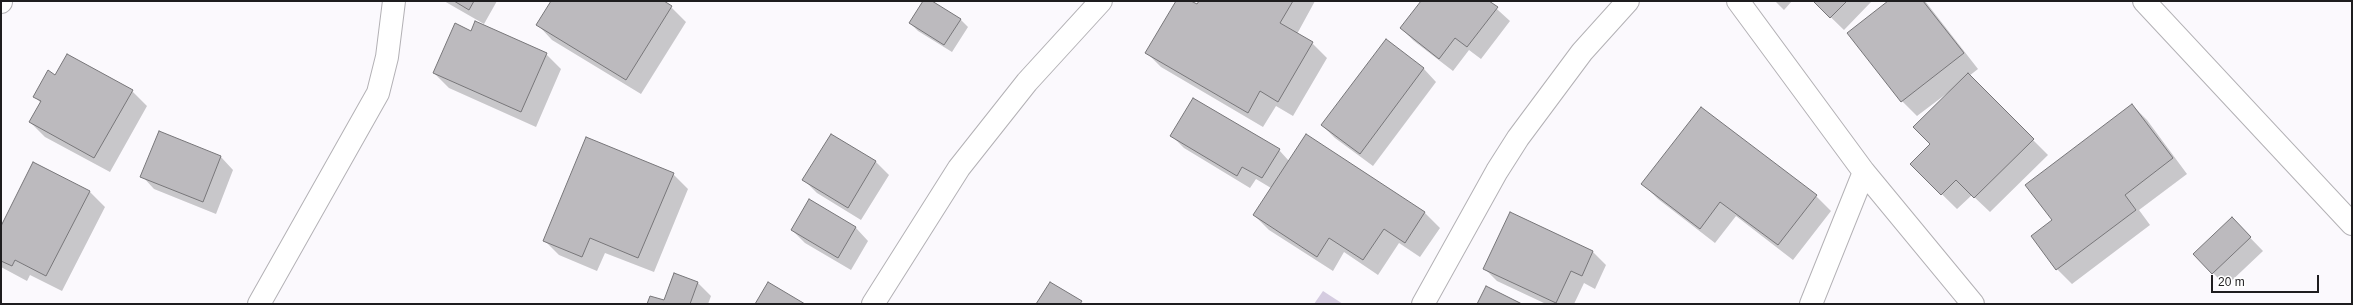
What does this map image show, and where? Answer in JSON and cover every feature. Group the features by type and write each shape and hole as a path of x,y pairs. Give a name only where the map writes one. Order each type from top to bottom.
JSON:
{"street":[{"path":"259,304 378,93 387,57 394,1"},
{"path":"873,304 959,168 1027,82 1101,1"},
{"path":"1423,304 1497,171 1518,138 1582,52 1628,1"},
{"path":"1738,1 1864,172 1973,304"},
{"path":"2144,1 2352,224"},
{"path":"1811,304 1864,172"}],"shaded area":[{"path":"1323,291 1343,304 1314,304"}],"building":[{"path":"454,1 474,1 469,10"},
{"path":"551,1 664,1 672,6 626,80 536,25"},
{"path":"923,1 932,1 961,19 944,45 909,23"},
{"path":"1176,1 1191,1 1197,4 1199,1 1293,1 1280,23 1313,42 1278,102 1260,91 1248,113 1145,53"},
{"path":"1421,1 1489,1 1498,7 1467,47 1455,38 1439,59 1400,28"},
{"path":"1813,1 1847,1 1830,18"},
{"path":"1888,1 1923,1 1964,53 1901,102 1847,33"},
{"path":"475,21 547,53 521,112 433,73 455,23 471,31"},
{"path":"1386,39 1424,68 1360,154 1321,125"},
{"path":"67,54 133,90 94,158 29,122 41,101 33,97 48,70 55,75"},
{"path":"1968,73 2034,139 1974,198 1956,180 1941,195 1910,164 1930,144 1913,127"},
{"path":"1193,98 1280,149 1262,178 1242,167 1237,176 1170,136"},
{"path":"2132,104 2173,158 2125,195 2136,210 2056,270 2031,236 2052,220 2025,185"},
{"path":"1701,107 1817,195 1778,245 1720,202 1700,229 1641,184"},
{"path":"159,131 221,156 203,202 140,177"},
{"path":"831,134 876,161 848,208 802,180"},
{"path":"1306,134 1425,212 1405,243 1384,229 1363,260 1329,238 1317,257 1253,215"},
{"path":"586,137 674,173 638,258 590,238 582,257 543,241"},
{"path":"33,162 90,191 46,276 15,260 12,266 1,261 1,226"},
{"path":"809,199 856,227 838,258 791,230"},
{"path":"1510,212 1593,251 1582,276 1571,271 1556,303 1483,269"},
{"path":"2232,217 2251,237 2212,274 2193,254"},
{"path":"674,273 698,282 690,304 647,304 650,296 664,300"},
{"path":"768,282 805,304 755,304"},
{"path":"1050,282 1082,301 1080,304 1036,304"},
{"path":"1486,286 1522,304 1477,304"}]}
